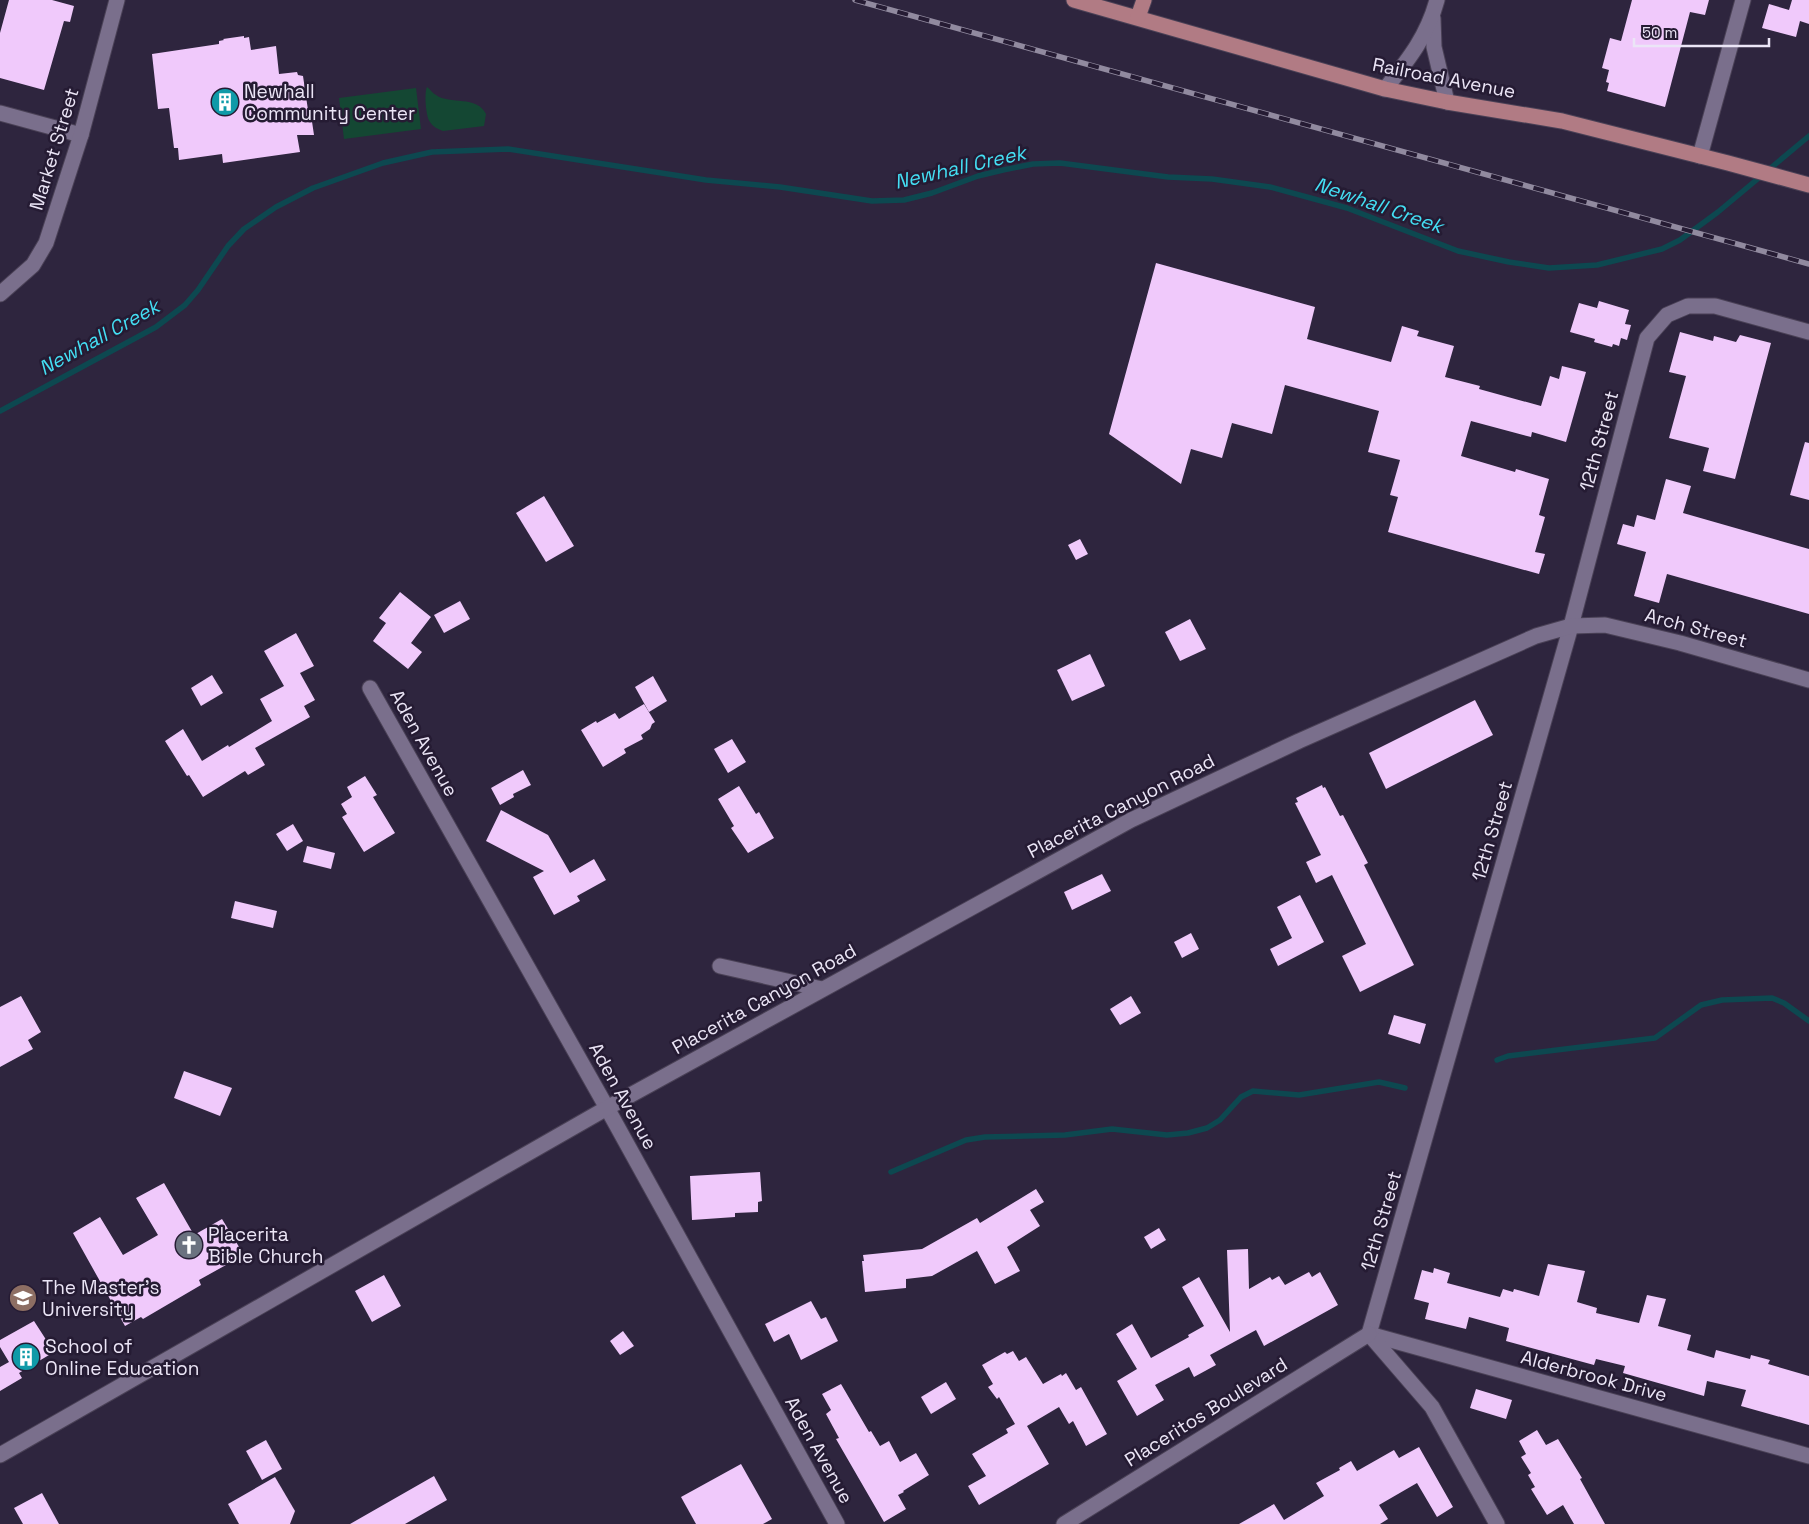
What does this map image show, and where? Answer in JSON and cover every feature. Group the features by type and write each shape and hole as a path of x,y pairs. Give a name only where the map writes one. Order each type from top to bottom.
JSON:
{"main road":[{"name":"Railroad Avenue","path":"1074,0 1385,89 1446,102 1562,121 1809,185"},
{"path":"1138,17 1144,0"}],"street":[{"name":"Market Street","path":"0,294 33,265 46,243 81,135 117,0"},
{"path":"1385,89 1417,47 1432,16 1437,0"},
{"path":"1700,156 1743,0"},
{"path":"1432,16 1434,47 1446,102"},
{"path":"0,113 81,135"},
{"name":"12th Street","path":"1369,1334 1571,626 1646,338 1667,315 1688,306 1715,306 1809,332"},
{"name":"Arch Street","path":"1571,626 1606,625 1809,680"},
{"name":"Placerita Canyon Road","path":"0,1454 607,1108 1147,812 1290,745 1536,636 1571,626"},
{"name":"Aden Avenue","path":"370,688 607,1108 838,1524"},
{"path":"720,966 822,989"},
{"path":"1369,1334 1432,1407 1497,1524"},
{"name":"Alderbrook Drive","path":"1369,1334 1809,1456"},
{"name":"Placeritos Boulevard","path":"1064,1524 1369,1334"}],"green space":[{"path":"427,87 442,98 470,102 482,108 486,114 484,126 443,131 434,127 431,124 427,110"},
{"path":"416,88 421,129 344,139 339,98"}],"building":[{"path":"9,0 52,0 74,6 70,22 64,21 44,90 0,78 0,33"},
{"path":"1632,0 1709,0 1705,15 1690,12 1665,107 1607,91 1609,83 1606,82 1609,70 1602,68 1610,38 1621,41"},
{"path":"1792,0 1809,0 1809,24 1800,21 1796,37 1762,28 1769,4 1789,10"},
{"name":"Newhall Community Center","path":"244,36 244,38 249,37 251,50 276,46 279,74 297,72 298,75 303,76 314,135 297,135 300,152 223,163 222,154 179,160 178,148 174,148 169,108 158,109 152,54 219,44 219,41 223,39"},
{"path":"1156,263 1315,307 1307,339 1391,362 1402,326 1419,331 1417,336 1454,346 1445,377 1480,386 1479,389 1541,406 1550,376 1559,379 1562,366 1586,372 1566,442 1532,432 1531,437 1471,421 1461,456 1515,472 1516,469 1549,479 1539,515 1545,517 1535,552 1545,554 1539,574 1388,532 1398,497 1390,495 1400,460 1368,452 1379,411 1285,385 1272,434 1232,423 1222,458 1191,449 1181,484 1109,434"},
{"path":"1599,301 1629,310 1625,324 1631,325 1627,340 1621,338 1619,346 1613,344 1612,347 1594,342 1595,339 1570,332 1579,303 1597,308"},
{"path":"1680,332 1713,341 1714,336 1736,342 1740,335 1771,343 1735,479 1703,471 1709,448 1669,438 1686,376 1669,372"},
{"path":"1805,442 1809,443 1809,500 1790,495"},
{"path":"1666,479 1691,486 1683,513 1809,549 1809,614 1667,574 1659,603 1634,596 1646,552 1617,544 1623,524 1634,527 1637,515 1655,520"},
{"path":"544,496 574,546 546,562 516,513"},
{"path":"1080,539 1088,554 1076,560 1068,545"},
{"path":"400,592 431,617 411,643 422,652 408,669 373,641 386,623 379,618"},
{"path":"460,601 470,619 444,633 434,615"},
{"path":"1190,619 1206,649 1180,661 1165,632"},
{"path":"296,633 314,666 300,673 315,700 304,706 310,717 255,748 265,765 248,775 245,771 203,797 165,741 183,729 202,761 272,721 260,699 284,686 264,651"},
{"path":"1090,654 1105,686 1072,701 1057,670"},
{"path":"212,675 223,693 201,706 191,688"},
{"path":"653,676 667,701 649,712 635,687"},
{"path":"1475,700 1493,735 1386,789 1369,753"},
{"path":"644,704 655,722 650,729 641,735 643,739 624,749 626,753 603,767 581,730 615,713 619,719"},
{"path":"732,739 746,762 728,773 714,749"},
{"path":"523,770 531,785 513,794 514,797 500,805 491,788"},
{"path":"365,776 377,795 373,797 395,833 364,852 342,817 347,814 341,804 352,797 347,787"},
{"path":"1322,785 1323,788 1325,787 1340,816 1343,815 1368,863 1364,865 1414,965 1360,992 1342,956 1366,944 1332,875 1316,883 1306,862 1321,855 1295,803 1298,802 1296,798"},
{"path":"739,786 756,814 759,812 774,838 748,853 731,828 734,826 718,799"},
{"path":"501,810 548,835 570,873 594,859 606,880 577,896 580,901 554,915 533,877 544,871 486,841"},
{"path":"293,824 303,841 287,851 276,834"},
{"path":"307,846 335,853 331,869 303,862"},
{"path":"1102,874 1111,891 1072,910 1064,892"},
{"path":"1300,895 1324,942 1278,966 1270,949 1292,938 1277,907"},
{"path":"235,901 277,911 273,928 231,918"},
{"path":"1191,933 1199,949 1182,958 1174,942"},
{"path":"21,996 41,1032 28,1040 33,1049 0,1067 0,1007"},
{"path":"1131,996 1141,1013 1120,1025 1110,1009"},
{"path":"1394,1015 1426,1024 1420,1044 1388,1034"},
{"path":"184,1071 232,1088 220,1116 174,1098"},
{"path":"760,1172 762,1201 758,1202 758,1212 735,1213 735,1217 692,1220 690,1176"},
{"name":"Placerita Bible Church","path":"164,1183 194,1235 222,1219 244,1255 199,1280 201,1285 143,1319 141,1317 125,1326 73,1233 100,1217 123,1255 158,1235 136,1198"},
{"path":"1036,1189 1044,1202 1030,1210 1040,1226 1007,1247 1020,1271 995,1284 977,1251 932,1276 906,1279 906,1288 865,1292 863,1255 922,1249 977,1218 980,1223"},
{"path":"1159,1228 1166,1240 1151,1249 1144,1237"},
{"path":"1248,1249 1249,1289 1270,1277 1272,1280 1279,1276 1285,1285 1309,1272 1312,1277 1320,1272 1338,1305 1264,1346 1256,1330 1210,1355 1216,1365 1194,1377 1189,1367 1155,1385 1164,1400 1137,1416 1117,1381 1137,1369 1116,1334 1132,1324 1151,1358 1189,1337 1188,1335 1204,1326 1182,1287 1199,1277 1230,1332 1227,1250"},
{"path":"1548,1264 1585,1271 1577,1302 1597,1308 1596,1313 1639,1323 1647,1295 1666,1299 1658,1326 1691,1335 1687,1350 1714,1358 1716,1350 1750,1359 1751,1355 1770,1360 1768,1364 1809,1376 1809,1425 1741,1406 1746,1390 1707,1381 1704,1396 1623,1373 1625,1366 1596,1359 1594,1365 1506,1341 1509,1328 1469,1317 1466,1329 1425,1319 1429,1303 1414,1299 1422,1270 1433,1273 1434,1268 1450,1273 1447,1283 1500,1297 1503,1289 1513,1292 1514,1289 1539,1296"},
{"path":"384,1275 401,1306 372,1322 355,1291"},
{"path":"811,1301 821,1319 826,1317 838,1341 801,1360 789,1334 774,1342 765,1324"},
{"name":"School of Online Education","path":"34,1321 54,1352 19,1373 22,1378 0,1391 0,1367 9,1362 0,1347 0,1340"},
{"path":"623,1331 634,1346 620,1355 610,1341"},
{"path":"1013,1351 1019,1361 1026,1357 1043,1384 1066,1373 1076,1390 1081,1387 1107,1434 1086,1446 1073,1421 1069,1424 1059,1407 1027,1426 1049,1464 979,1505 968,1486 986,1476 972,1454 1008,1433 1006,1429 1015,1424 999,1397 997,1399 988,1387 993,1384 982,1365 1005,1352 1007,1354"},
{"path":"946,1382 956,1399 931,1414 921,1397"},
{"path":"841,1384 869,1432 871,1431 880,1446 889,1441 900,1462 916,1453 929,1475 898,1495 906,1509 884,1522 836,1439 839,1438 826,1414 831,1410 822,1394"},
{"path":"1476,1389 1512,1400 1506,1419 1470,1408"},
{"path":"1537,1430 1546,1445 1558,1439 1582,1478 1580,1479 1605,1524 1574,1524 1563,1505 1547,1515 1531,1489 1535,1487 1528,1475 1531,1473 1521,1457 1526,1454 1519,1441"},
{"path":"266,1440 282,1469 262,1480 246,1451"},
{"path":"1419,1447 1453,1507 1437,1517 1417,1483 1379,1505 1388,1519 1380,1524 1239,1524 1274,1504 1284,1520 1324,1496 1316,1483 1340,1470 1339,1468 1351,1461 1357,1471 1394,1450 1399,1458"},
{"path":"741,1464 772,1519 763,1524 696,1524 681,1497"},
{"path":"434,1476 447,1500 405,1524 350,1524"},
{"path":"275,1477 295,1511 290,1524 239,1524 228,1504"},
{"path":"42,1493 59,1524 23,1524 14,1508"}],"waterway":[{"name":"Newhall Creek","path":"0,411 156,327 185,305 198,290 228,246 244,229 276,207 313,188 383,163 432,152 508,149 706,180 780,187 872,201 904,200 932,193 978,176 1003,170 1033,164 1060,163 1168,177 1212,179 1270,187 1347,208 1458,251 1549,268 1597,265 1662,249 1680,240 1718,212 1809,136"},
{"path":"1497,1060 1508,1056 1655,1038 1701,1005 1722,1000 1772,998 1784,1003 1809,1021"},
{"path":"891,1172 966,1140 985,1137 1065,1135 1112,1129 1167,1135 1188,1133 1207,1128 1220,1120 1241,1097 1253,1091 1299,1095 1379,1082 1405,1088"}],"railway":[{"path":"855,0 1809,264"}],"place":[{"name":"Newhall Community Center","path":"225,102"},
{"name":"Placerita Bible Church","path":"189,1245"},
{"name":"The Master's University","path":"23,1298"},
{"name":"School of Online Education","path":"26,1357"}]}
